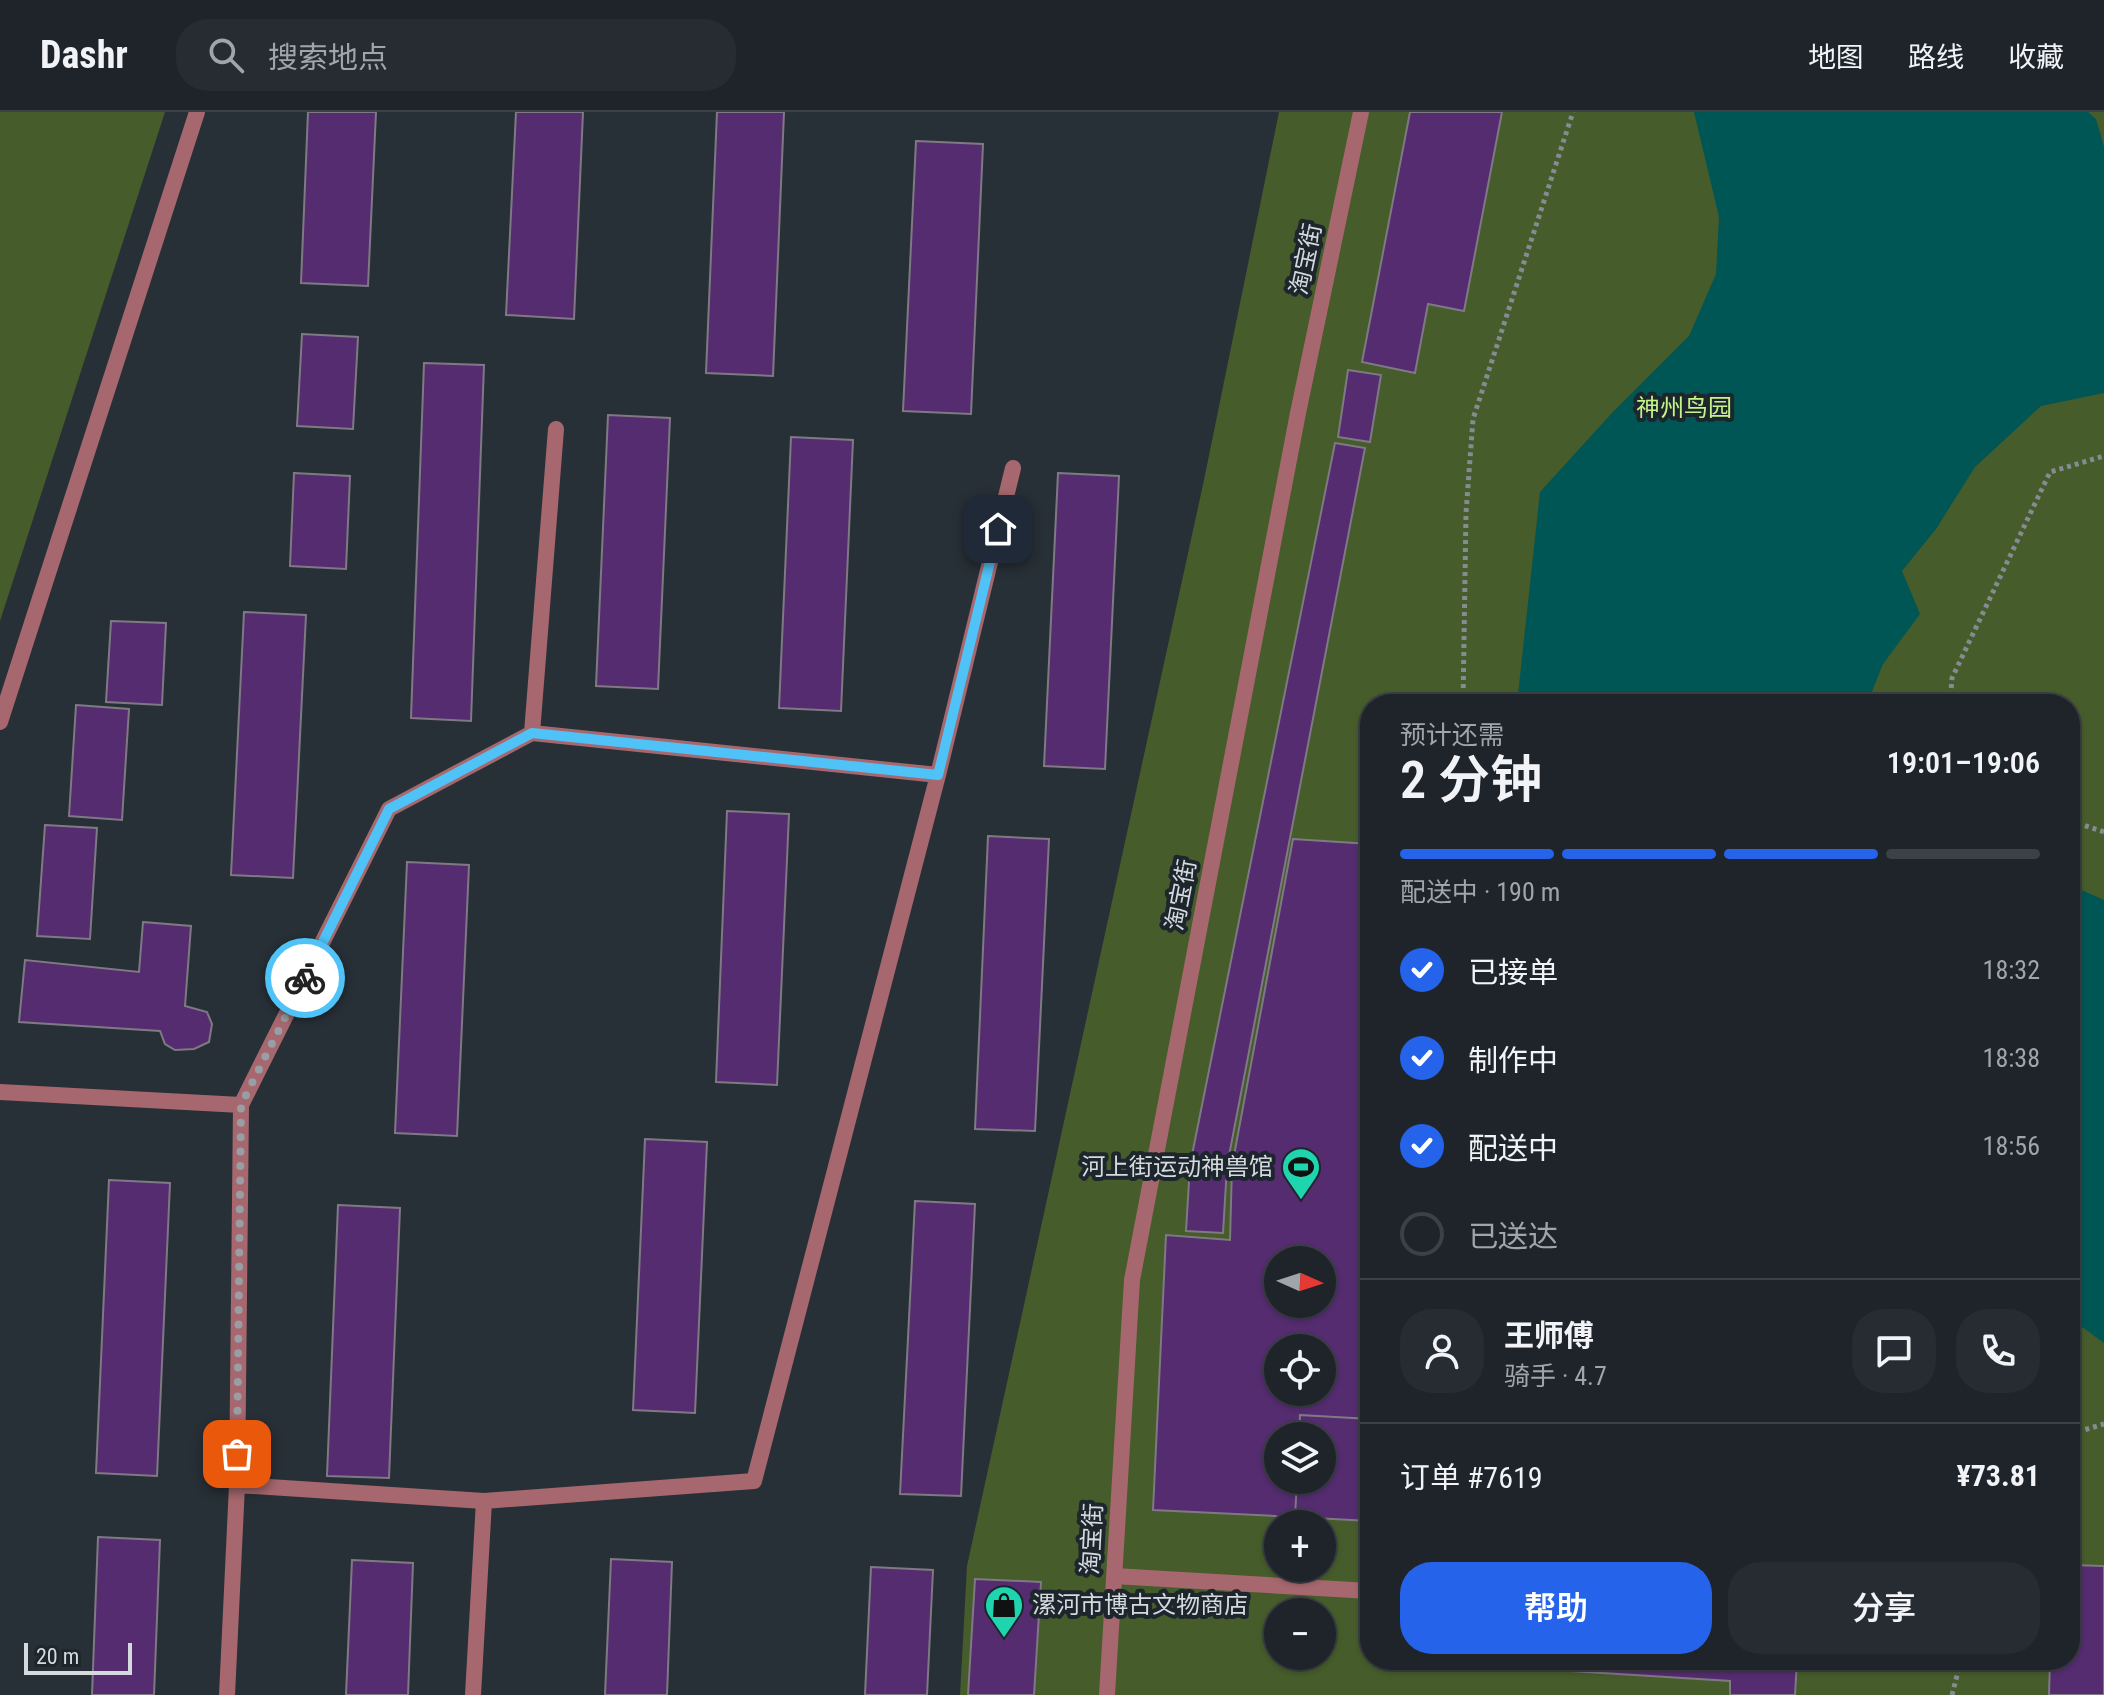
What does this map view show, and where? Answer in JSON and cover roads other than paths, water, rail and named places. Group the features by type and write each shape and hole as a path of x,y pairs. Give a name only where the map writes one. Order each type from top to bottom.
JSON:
{"street":[{"path":"0,722 197,112"},
{"name":"淘宝街","path":"1107,1695 1132,1280 1298,413 1361,112"},
{"path":"532,733 556,429"},
{"path":"237,1485 484,1501 754,1481 938,775 1013,468"},
{"path":"227,1695 237,1485 241,1105 389,809 532,733 938,775"},
{"path":"0,1092 241,1105"},
{"path":"473,1695 484,1501"},
{"path":"1114,1576 1360,1590"}],"place":[{"name":"河上街运动神兽馆","path":"1301,1201"},
{"name":"漯河市博古文物商店","path":"1004,1639"}],"park label":[{"name":"神州鸟园","path":"1684,408"}]}
